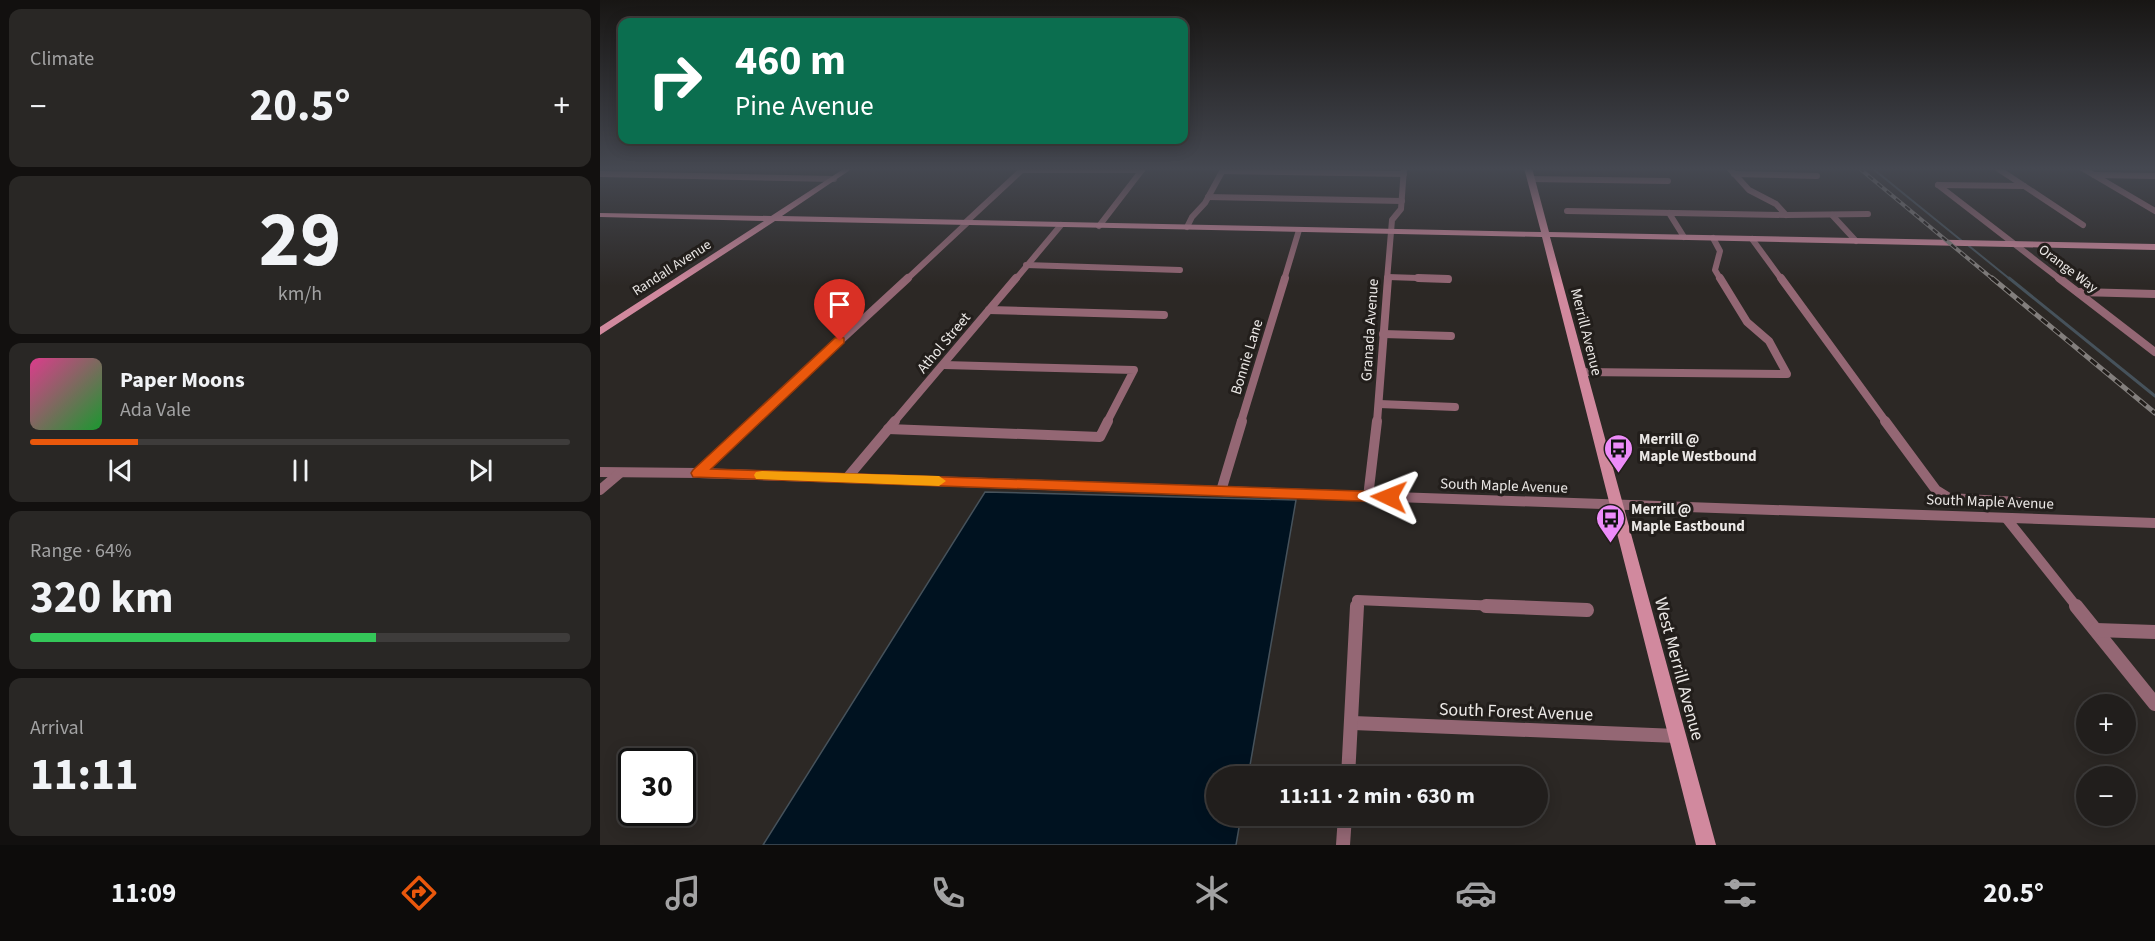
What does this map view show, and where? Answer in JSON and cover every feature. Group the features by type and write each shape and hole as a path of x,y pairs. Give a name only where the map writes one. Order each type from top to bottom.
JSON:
{"street":[{"name":"Randall Avenue","path":"600,332 790,207"},
{"path":"698,473 982,207"},
{"path":"1099,226 1113,207"},
{"path":"1187,227 1201,207"},
{"name":"Granada Avenue","path":"1368,496 1379,404 1392,220 1401,207"},
{"name":"Merrill Avenue","path":"1539,207 1615,504"},
{"path":"1779,207 1786,215"},
{"name":"Orange Way","path":"1967,207 2155,351"},
{"path":"2056,207 2083,225"},
{"path":"1567,211 1786,215 1868,214"},
{"path":"1669,213 1684,237"},
{"path":"600,215 2155,247"},
{"path":"1832,215 1856,241"},
{"name":"Athol Street","path":"847,478 1061,225"},
{"name":"Bonnie Lane","path":"1221,491 1299,230"},
{"path":"1581,372 1787,374 1769,341 1747,322 1718,275 1716,270 1722,259 1722,253 1713,238"},
{"path":"1752,239 1936,490 1953,498 2019,502"},
{"path":"1026,265 1180,270"},
{"path":"1388,277 1448,279"},
{"path":"2078,292 2155,294"},
{"path":"989,310 1164,315"},
{"path":"1383,334 1450,336"},
{"path":"888,429 1100,437 1134,370 944,364"},
{"path":"1379,404 1455,407"},
{"name":"South Maple Avenue","path":"600,472 698,473 2155,523"},
{"path":"600,490 620,473"},
{"name":"West Merrill Avenue","path":"1615,504 1706,845"},
{"path":"2006,518 2155,704"},
{"path":"1349,766 1353,723 1357,600 1587,610"},
{"path":"2096,630 2155,632"},
{"name":"South Forest Avenue","path":"1353,723 1677,736"},
{"path":"1343,845 1344,826"}],"water":[{"path":"985,492 1296,500 1250,766 1206,766 1206,826 1239,826 1236,845 763,845"}],"waterway":[{"path":"1921,207 1962,241"},
{"path":"1969,246 2011,280"},
{"path":"2009,278 2155,396"}],"railway":[{"path":"1907,207 1994,280"},
{"path":"1992,278 2155,413"}],"slow traffic":[{"path":"762,475 939,481"}],"place":[{"name":"Merrill @ Maple Westbound","path":"1618,474"},
{"name":"Merrill @ Maple Eastbound","path":"1610,544"}],"route":[{"path":"840,341 698,473 1389,497"}]}
